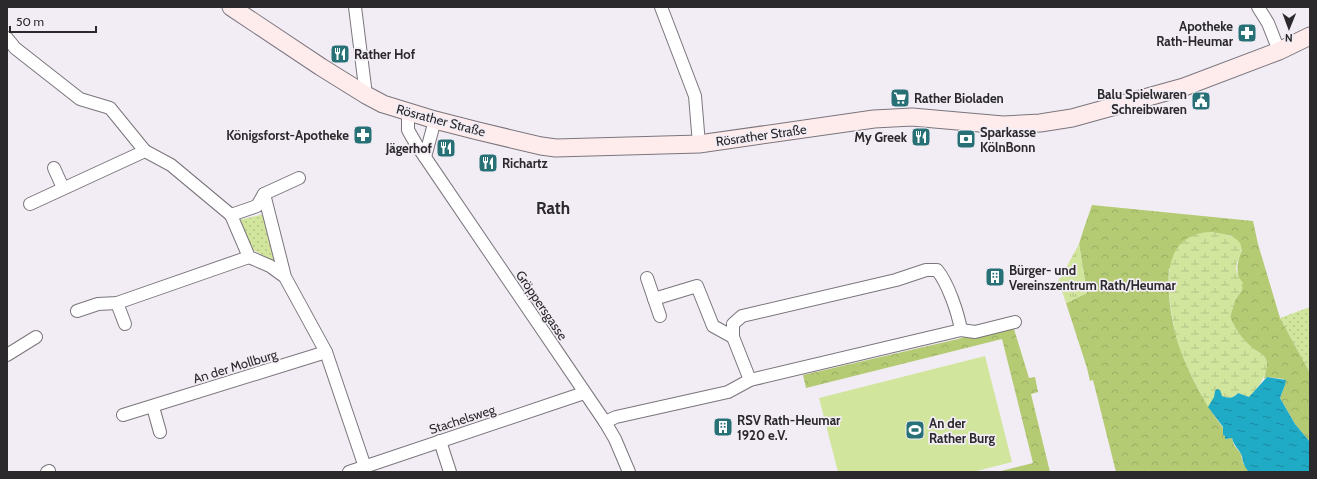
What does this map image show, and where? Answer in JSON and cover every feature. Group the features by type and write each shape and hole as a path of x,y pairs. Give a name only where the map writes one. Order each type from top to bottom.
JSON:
{"main road":[{"name":"Rösrather Straße","path":"231,7 366,95 383,104 435,120 541,146 556,148 699,144 874,119 912,117 1003,124 1040,123 1072,118 1184,86 1279,51 1310,36"}],"street":[{"path":"355,7 366,95"},
{"path":"661,7 695,96 699,144"},
{"path":"1258,7 1268,23 1279,51"},
{"path":"7,38 15,48 80,99 110,108 145,151 171,165 231,216 249,257"},
{"name":"Gröppersgasse","path":"408,112 408,130 605,422 630,472"},
{"path":"425,157 435,120"},
{"path":"30,204 145,151"},
{"path":"54,168 63,188"},
{"path":"231,216 257,206 264,194 300,178"},
{"path":"264,194 285,277 326,352 365,467"},
{"path":"77,311 98,304 117,303 249,257 270,266 285,277"},
{"path":"750,380 733,337 733,324 742,316 896,280 926,270 937,270 943,277 961,330"},
{"path":"647,278 660,316"},
{"path":"654,300 697,286 713,326 733,337"},
{"path":"117,303 125,324"},
{"path":"605,422 616,417 728,392 750,380 961,330 975,332 1015,322"},
{"path":"7,355 36,336"},
{"name":"An der Mollburg","path":"123,415 153,407 326,352"},
{"name":"Stachelsweg","path":"349,472 584,393"},
{"path":"153,407 160,432"},
{"path":"440,441 450,472"}],"green space":[{"path":"1092,205 1253,221 1258,244 1280,318 1310,373 1310,442 1295,424 1280,398 1285,385 1284,379 1267,377 1264,379 1267,364 1265,358 1245,341 1230,317 1235,300 1242,290 1239,279 1238,261 1242,250 1232,236 1210,232 1169,269 1171,312 1175,333 1190,373 1200,392 1223,428 1223,435 1225,436 1225,439 1232,438 1234,445 1241,454 1243,463 1248,472 1116,472 1093,380 1090,381 1066,303 1087,293 1079,244"},
{"path":"264,214 276,263 250,248 239,220"},
{"path":"1210,232 1231,236 1239,242 1241,246 1236,269 1243,283 1242,290 1235,300 1230,317 1243,339 1264,356 1267,367 1260,384 1249,397 1238,393 1235,396 1226,398 1215,391 1215,397 1208,407 1188,368 1177,340 1170,302 1169,275 1171,262 1183,241 1195,235"},
{"path":"1079,244 1087,293 1066,303 1058,280"},
{"path":"1310,307 1310,373 1280,318"},
{"path":"1014,323 1014,329 1029,378 1035,377 1038,392 1031,394 1050,472 997,472 1033,463 1002,339 806,388 803,375 958,339"},
{"name":"An der Rather Burg","path":"985,356 1012,462 973,472 838,472 819,398"}],"water":[{"path":"1267,377 1286,380 1280,398 1295,424 1310,442 1310,472 1248,472 1243,463 1242,455 1232,438 1225,439 1225,436 1223,435 1223,427 1208,407 1217,389 1220,390 1222,396 1229,398 1238,393 1249,397"}],"place":[{"name":"Apotheke Rath-Heumar","path":"1247,33"},
{"name":"Rather Hof","path":"340,54"},
{"name":"Rather Bioladen","path":"900,98"},
{"name":"Balu Spielwaren Schreibwaren","path":"1201,101"},
{"name":"Königsforst-Apotheke","path":"363,135"},
{"name":"My Greek","path":"921,137"},
{"name":"Sparkasse KölnBonn","path":"966,139"},
{"name":"Jägerhof","path":"446,148"},
{"name":"Richartz","path":"488,163"},
{"name":"Bürger- und Vereinszentrum Rath/Heumar","path":"995,277"},
{"name":"RSV Rath-Heumar 1920 e.V.","path":"723,427"},
{"name":"An der Rather Burg","path":"915,430"}],"district":[{"name":"Rath","path":"553,208"}]}
